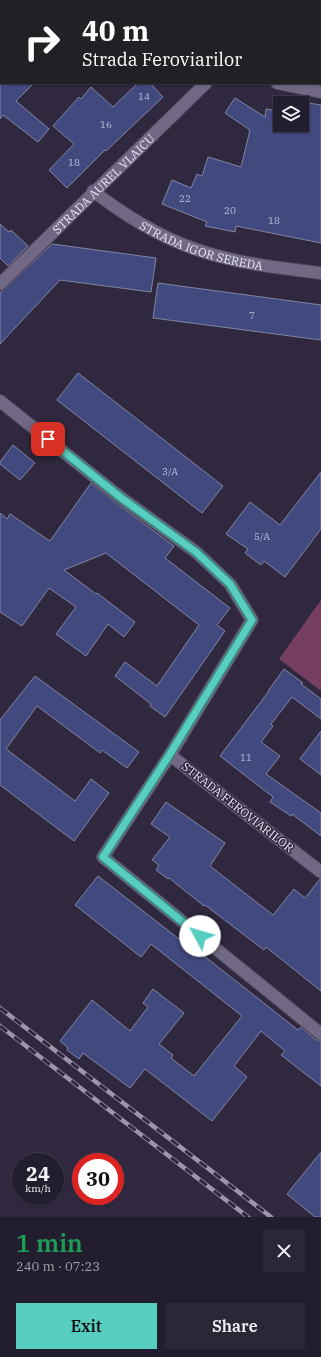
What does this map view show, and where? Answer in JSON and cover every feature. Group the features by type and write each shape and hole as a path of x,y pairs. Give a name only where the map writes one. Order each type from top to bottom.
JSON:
{"street":[{"name":"STRADA AUREL VLAICU","path":"0,284 93,191 205,84"},
{"path":"282,84 321,92"},
{"name":"STRADA IGOR SEREDA","path":"93,191 111,205 137,221 162,235 192,248 237,260 321,273"},
{"path":"0,401 120,497 196,552 230,584 252,620 170,754"},
{"name":"STRADA FEROVIARILOR","path":"321,872 170,754 103,857 321,1034"}],"shaded area":[{"path":"321,600 321,691 279,659"}],"building":[{"path":"0,84 33,84 16,101 49,129 38,142 3,115 0,119"},
{"path":"137,84 151,84 163,97 106,151 105,150 67,188 49,170 74,144 53,126 79,97 81,99 91,87 113,107"},
{"path":"235,98 265,117 266,109 273,110 273,132 309,132 309,103 321,105 321,243 236,226 235,232 205,226 207,222 162,204 172,180 191,188 197,174 202,176 208,157 241,167 250,130 225,113"},
{"path":"0,224 9,232 11,230 28,246 8,266 0,258"},
{"path":"52,244 156,258 151,292 60,280 0,344 0,293"},
{"path":"158,283 321,305 321,340 153,318"},
{"path":"78,373 223,486 202,513 57,400"},
{"path":"13,445 35,463 20,480 0,464"},
{"path":"321,472 321,529 285,577 264,561 261,565 245,553 248,549 226,534 250,502 280,525"},
{"path":"91,483 174,546 165,558 230,608 217,625 225,631 165,717 115,676 125,662 157,686 199,625 106,553 64,570 135,622 124,637 108,624 86,656 56,634 76,607 49,588 22,626 0,612 0,513 7,519 10,514 50,541"},
{"path":"284,669 321,699 321,719 292,697 271,724 273,726 261,742 280,756 266,774 321,813 321,836 292,814 291,816 270,802 273,797 220,756"},
{"path":"35,676 139,752 127,768 102,750 100,753 37,706 6,749 75,801 91,779 109,793 74,841 0,785 0,720"},
{"path":"321,731 321,775 300,759"},
{"path":"166,802 225,843 210,866 273,915 294,889 305,898 321,879 321,991 266,947 264,950 169,878 168,879 156,870 159,865 152,860 170,837 151,824"},
{"path":"98,876 179,939 180,937 298,1030 301,1027 316,1040 321,1041 321,1086 281,1055 285,1051 261,1031 234,1066 247,1077 212,1121 145,1069 130,1088 83,1053 79,1059 67,1050 68,1048 60,1041 92,1000 130,1031 148,1007 143,1003 153,989 184,1013 159,1044 173,1055 171,1058 194,1076 242,1016 151,944 141,957 75,905"},
{"path":"321,1152 321,1217 315,1217 287,1194"}],"railway":[{"path":"0,1008 271,1217"},
{"path":"0,1026 248,1217"}],"route":[{"path":"48,439 120,497 196,552 230,584 252,620 170,754 103,857 200,936"}]}
